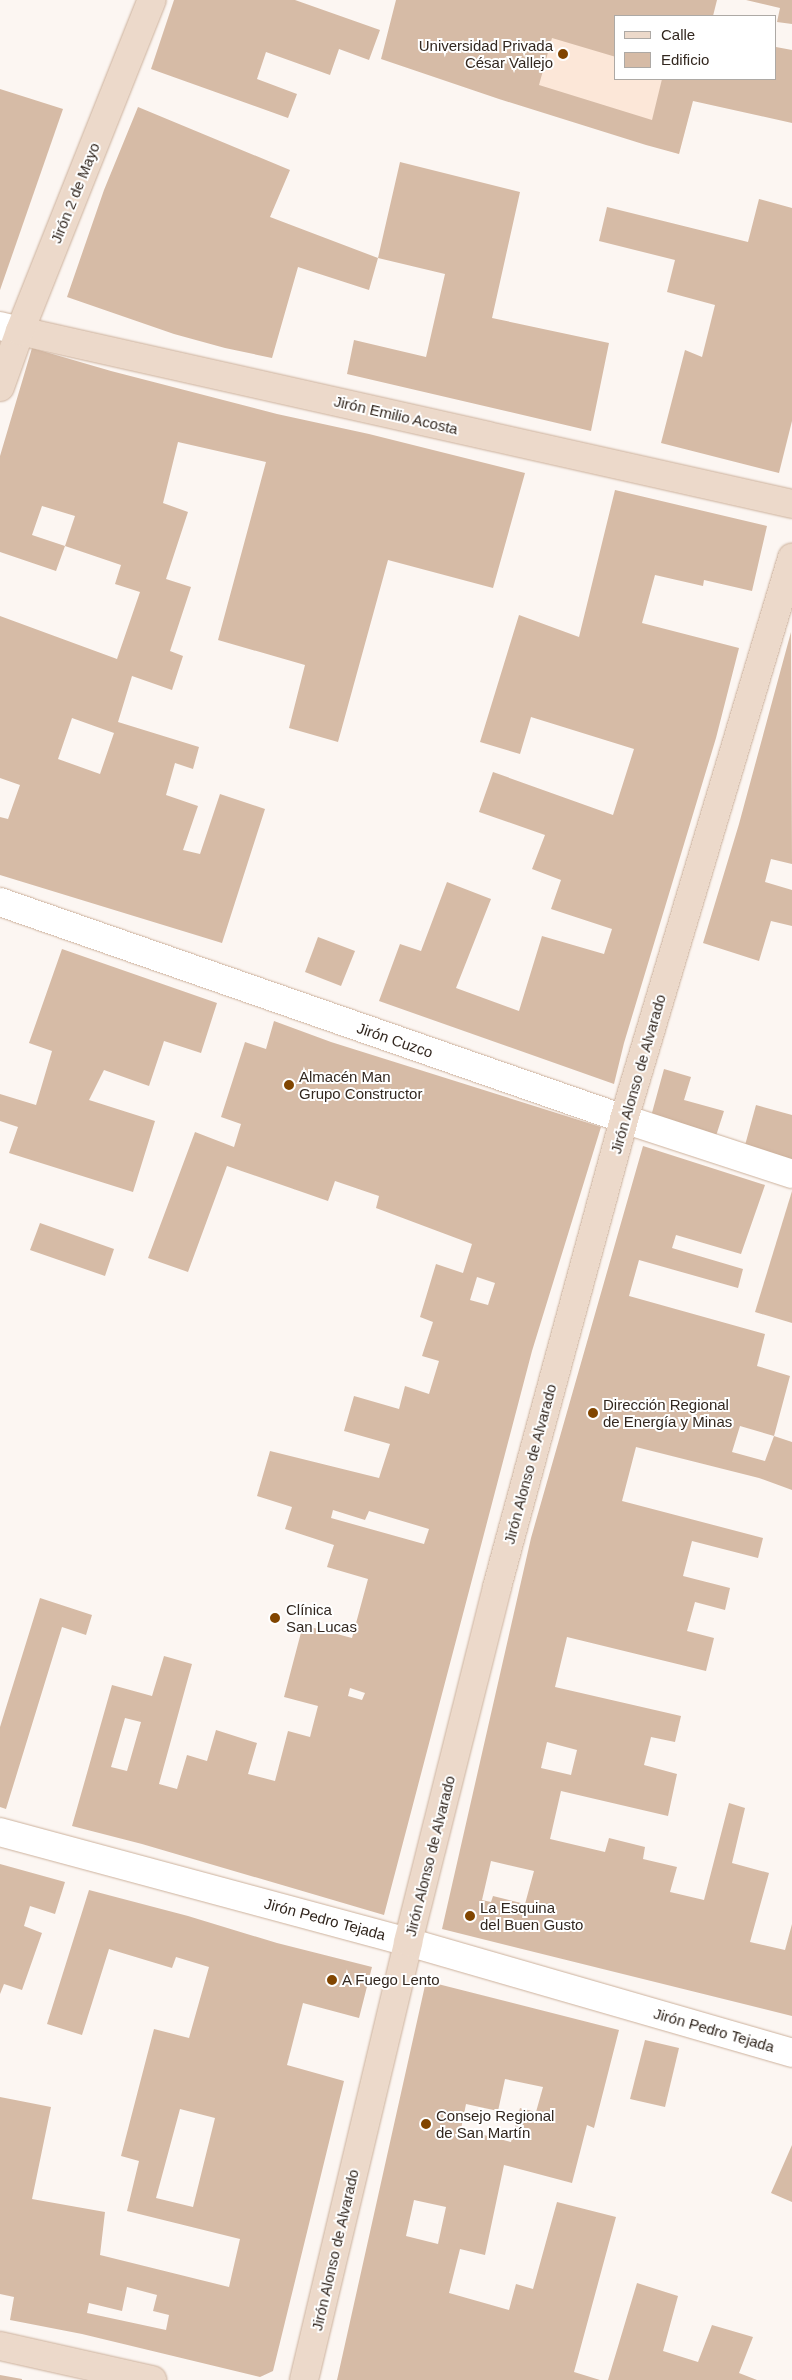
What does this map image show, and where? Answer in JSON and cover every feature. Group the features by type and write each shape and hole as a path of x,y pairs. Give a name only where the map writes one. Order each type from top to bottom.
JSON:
{"main road":[{"name":"Jirón 2 de Mayo","path":"0,388 10,328 152,0"},
{"name":"Jirón Emilio Acosta","path":"10,328 792,504"},
{"name":"Jirón Alonso de Alvarado","path":"304,2380 408,1942 497,1587 624,1120 792,558"},
{"path":"0,2346 152,2380"}],"street":[{"name":"Jirón Cuzco","path":"0,902 624,1120 792,1174"},
{"name":"Jirón Pedro Tejada","path":"0,1832 408,1942 792,2052"}],"shaded area":[{"name":"Universidad Privada César Vallejo","path":"525,0 614,28 614,80 698,80 679,154 532,108"}],"building":[{"path":"174,0 295,0 380,30 369,60 339,49 330,75 266,52 257,79 297,94 288,118 151,69"},
{"path":"396,0 717,0 713,15 614,15 614,56 552,38 539,85 652,120 662,80 777,80 777,47 792,50 792,123 693,101 679,154 499,99 381,59"},
{"path":"746,0 792,0 792,24 777,22 780,8"},
{"path":"0,89 63,109 0,290"},
{"path":"138,107 290,170 270,217 378,258 369,290 298,267 272,358 174,334 67,297 104,190"},
{"path":"400,162 520,192 492,318 609,343 591,431 347,374 354,340 426,357 445,274 378,258"},
{"path":"759,199 792,208 792,421 779,473 661,443 685,350 702,357 715,305 667,292 675,260 599,241 607,207 748,242"},
{"path":"32,348 111,371 277,414 369,434 525,473 493,588 388,560 338,742 289,728 305,665 218,640 266,462 178,442 163,503 188,512 166,579 191,587 170,651 183,656 172,690 132,676 118,722 199,747 193,769 175,763 166,795 198,806 183,850 200,854 220,794 265,809 222,943 0,875 0,817 8,819 20,785 0,778 0,616 117,659 140,592 115,584 121,565 65,546 56,571 0,552 0,456","holes":["42,506 75,516 65,546 32,535","72,718 114,733 100,774 58,759"]},
{"path":"615,490 767,526 752,591 704,580 703,586 655,575 642,623 739,648 716,738 624,1043 614,1084 379,1001 400,944 421,951 447,882 491,899 456,988 519,1011 542,936 604,954 612,929 551,909 561,880 532,869 545,835 479,812 493,772 613,815 634,749 531,717 520,754 480,742 519,615 579,637"},
{"path":"791,632 792,864 771,859 765,882 792,890 792,926 771,921 759,961 703,943 739,824"},
{"path":"318,937 355,951 341,986 305,972"},
{"path":"62,949 217,1003 201,1053 164,1041 149,1086 104,1070 89,1100 155,1121 133,1192 9,1153 18,1127 0,1121 0,1094 36,1105 52,1051 29,1043"},
{"path":"274,1021 331,1042 601,1127 532,1351 384,1915 142,1844 72,1826 112,1685 152,1696 164,1656 192,1664 159,1784 177,1789 187,1755 207,1761 216,1730 257,1743 248,1774 275,1781 288,1731 310,1737 318,1706 284,1697 303,1625 352,1638 368,1579 327,1567 334,1545 285,1529 292,1507 257,1496 270,1451 379,1478 390,1444 344,1431 354,1396 399,1409 405,1386 429,1394 439,1361 422,1356 433,1322 420,1317 436,1264 463,1273 472,1244 376,1208 379,1196 335,1181 328,1201 227,1166 188,1272 148,1258 195,1132 234,1147 241,1124 221,1117 245,1042 266,1049","holes":["477,1277 495,1283 488,1305 470,1300","333,1510 365,1520 369,1511 429,1529 424,1544 331,1518","350,1688 365,1693 362,1700 348,1696","125,1718 141,1722 127,1771 111,1767"]},
{"path":"664,1069 691,1077 684,1100 724,1111 715,1139 650,1120"},
{"path":"756,1105 792,1115 792,1162 744,1149"},
{"path":"643,1146 765,1185 741,1254 676,1235 672,1248 743,1269 738,1288 639,1260 629,1296 765,1334 757,1366 790,1376 774,1436 792,1442 792,1490 759,1478 636,1447 622,1501 763,1538 758,1558 692,1541 683,1576 730,1588 725,1610 695,1602 687,1631 714,1638 706,1671 567,1637 555,1687 681,1716 675,1742 651,1737 644,1765 677,1774 668,1816 561,1791 550,1839 605,1852 609,1838 645,1847 643,1859 677,1867 670,1892 704,1900 729,1803 745,1808 732,1863 769,1873 750,1942 785,1950 792,1924 792,2016 442,1929 531,1538","holes":["740,1426 774,1436 765,1461 732,1452","547,1742 577,1750 571,1775 541,1768","491,1861 534,1871 525,1904 493,1896 491,1902 482,1900"]},
{"path":"792,1191 792,1323 755,1312"},
{"path":"40,1223 114,1249 105,1276 30,1250"},
{"path":"40,1598 92,1615 86,1635 62,1627 6,1809 0,1807 0,1727"},
{"path":"0,1864 65,1882 55,1914 30,1906 24,1926 42,1933 22,1990 4,1984 0,1994"},
{"path":"89,1890 188,1916 277,1943 372,1967 359,2018 303,2003 287,2065 344,2081 273,2371 260,2377 82,2334 10,2320 14,2297 0,2294 0,2097 51,2107 32,2199 105,2212 100,2255 229,2287 240,2239 127,2211 139,2161 121,2156 154,2029 189,2038 209,1967 176,1957 172,1968 109,1949 82,2035 47,2024","holes":["180,2109 215,2118 193,2207 156,2198","127,2287 157,2295 153,2311 169,2315 166,2330 87,2313 89,2303 122,2311"]},
{"path":"426,1981 619,2030 594,2128 587,2125 572,2183 504,2165 485,2255 460,2249 449,2293 509,2310 516,2284 533,2289 557,2202 616,2217 574,2372 600,2380 337,2380","holes":["505,2079 543,2087 536,2112 520,2108 511,2142 461,2129 466,2104 498,2111","414,2200 446,2207 438,2244 406,2236"]},
{"path":"645,2040 679,2048 665,2107 630,2099"},
{"path":"792,2145 792,2202 771,2193"},
{"path":"637,2283 678,2296 663,2351 698,2362 712,2325 753,2337 739,2373 757,2380 608,2380"},
{"path":"0,2375 22,2379 22,2380 0,2380"}],"place":[{"name":"Universidad Privada César Vallejo","path":"563,54"},
{"name":"Almacén Man Grupo Constructor","path":"289,1085"},
{"name":"Dirección Regional de Energía y Minas","path":"593,1413"},
{"name":"Clínica San Lucas","path":"275,1618"},
{"name":"La Esquina del Buen Gusto","path":"470,1916"},
{"name":"A Fuego Lento","path":"332,1980"},
{"name":"Consejo Regional de San Martín","path":"426,2124"}]}
